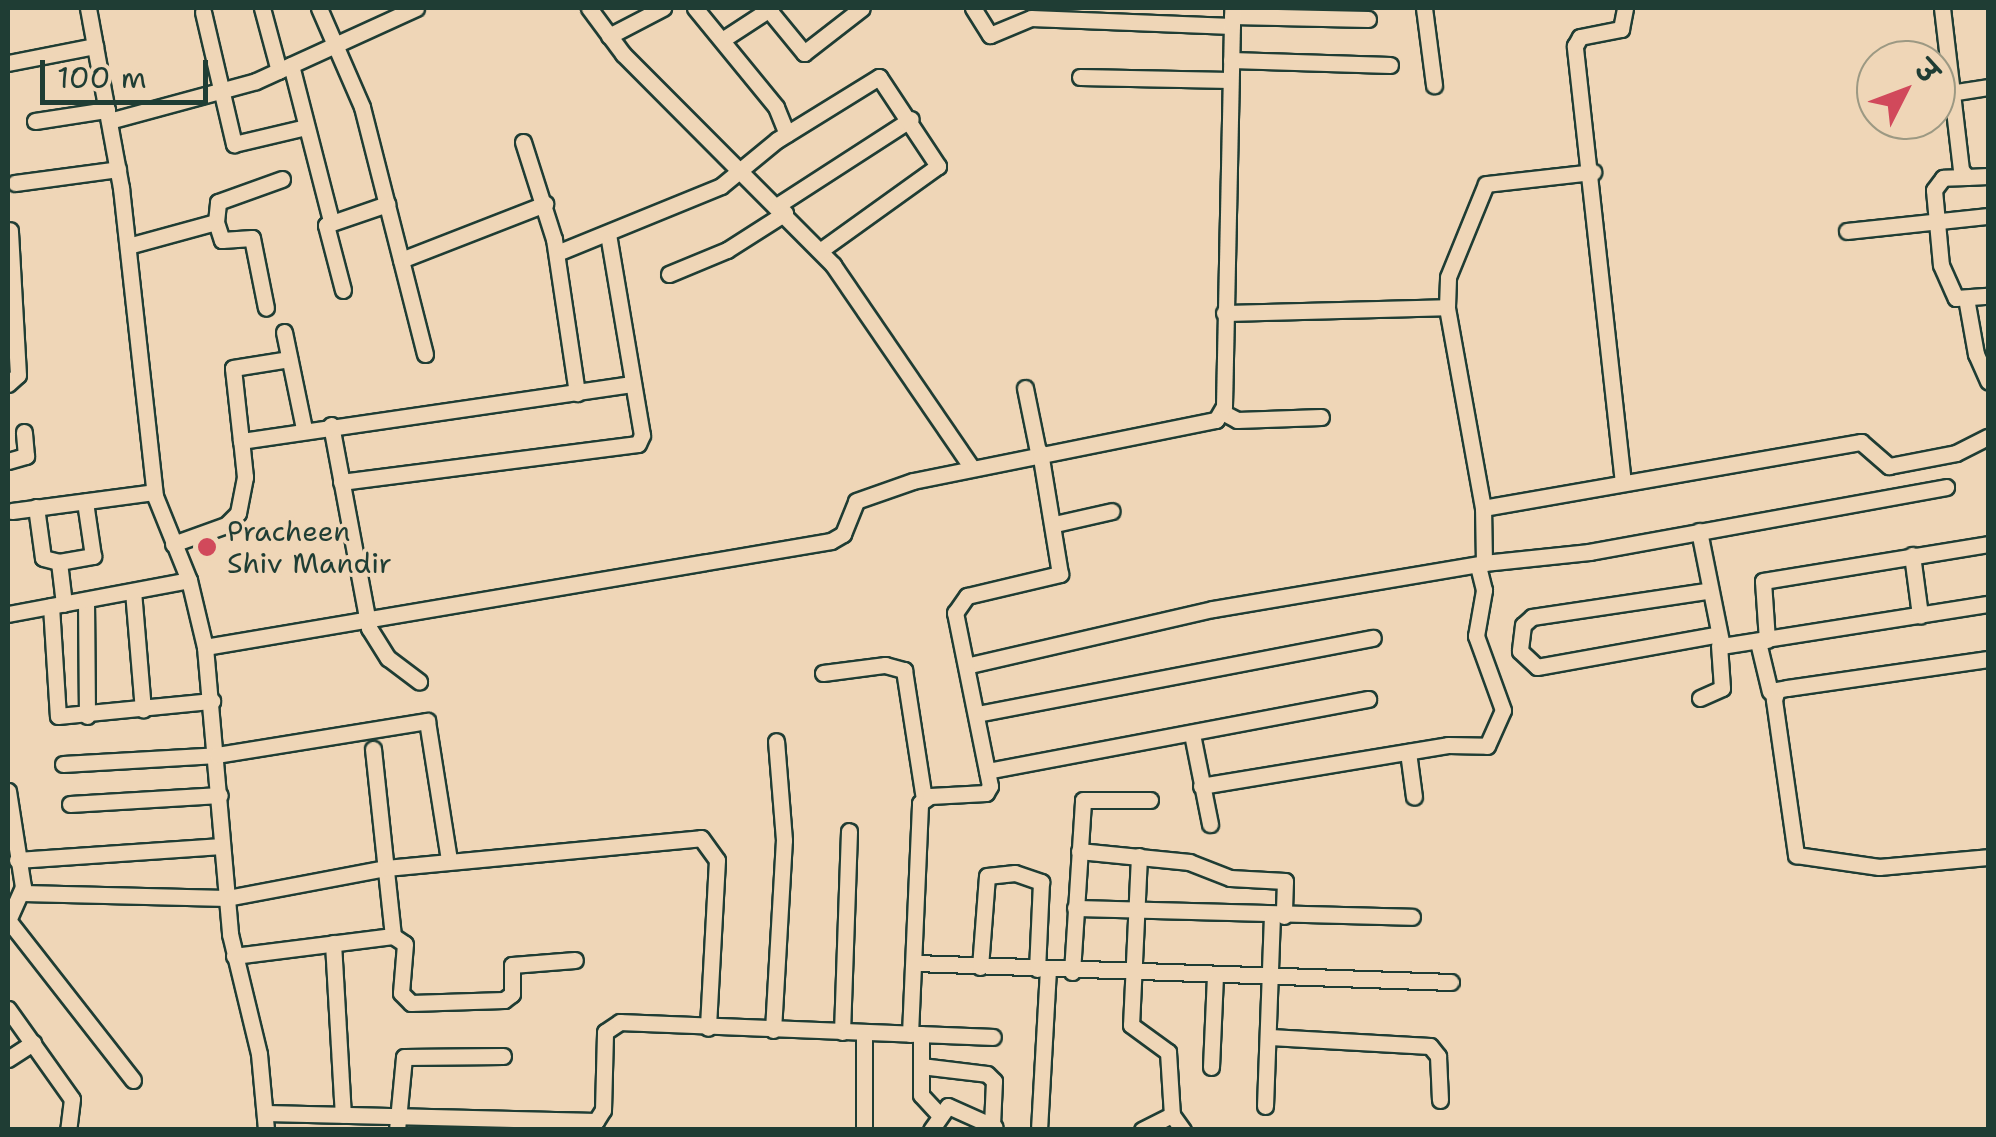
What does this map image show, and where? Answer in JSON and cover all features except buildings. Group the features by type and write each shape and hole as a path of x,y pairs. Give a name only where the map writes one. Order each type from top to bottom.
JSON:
{"street":[{"path":"88,8 118,169 154,492 189,580 206,647 234,956 266,1121 343,1115 453,1126 596,1121 602,1115 607,1027 620,1022 993,1036"},
{"path":"262,8 306,127 331,221 326,231 343,290"},
{"path":"319,8 362,107 426,354"},
{"path":"35,122 108,116 219,88 285,68 334,42 416,8"},
{"path":"589,8 609,36 782,209 856,293 970,465"},
{"path":"609,36 663,8"},
{"path":"695,8 776,108 787,134"},
{"path":"722,40 770,8 804,52 862,8"},
{"path":"973,8 990,34 1030,18 1368,19"},
{"path":"1424,8 1434,86"},
{"path":"1623,484 1594,172 1575,46 1580,36 1621,29 1626,8"},
{"path":"1942,8 1945,40"},
{"path":"199,11 234,144 306,127"},
{"path":"1222,412 1232,16"},
{"path":"8,63 96,46"},
{"path":"1231,60 1390,65"},
{"path":"557,253 608,236 744,170 787,134 873,77 885,80 936,168 820,250"},
{"path":"1080,77 1230,80"},
{"path":"1956,93 1988,87"},
{"path":"669,274 727,250 911,119"},
{"path":"1956,125 1966,177"},
{"path":"523,142 557,253 578,393"},
{"path":"16,183 118,169"},
{"path":"1201,786 1408,752 1483,747 1500,725 1502,704 1476,636 1484,590 1483,508 1446,307 1452,264 1486,184 1594,172"},
{"path":"1988,176 1937,182 1936,222 1941,265 1954,296 1988,296"},
{"path":"266,308 252,238 222,240 216,222 218,202 282,180"},
{"path":"331,221 387,204"},
{"path":"401,260 545,204"},
{"path":"1848,231 1988,216"},
{"path":"128,246 216,222"},
{"path":"8,384 18,375 10,230"},
{"path":"340,482 638,444 633,384 608,236"},
{"path":"1966,298 1976,354 1988,382"},
{"path":"1224,313 1446,307"},
{"path":"284,332 304,429"},
{"path":"173,544 226,525 238,513 245,477 233,368 289,359"},
{"path":"241,441 633,384"},
{"path":"924,799 986,794 988,770 956,606 967,596 1056,578 1062,566 1025,388"},
{"path":"1222,412 1237,420 1321,417"},
{"path":"206,647 366,616 830,541 843,534 862,498 970,465 1198,426 1222,412"},
{"path":"331,425 366,616 388,658 419,681"},
{"path":"8,461 26,456 24,432"},
{"path":"1483,508 1861,442 1888,466 1956,453 1988,437"},
{"path":"970,665 1213,610 1481,564 1564,556 1946,486"},
{"path":"12,511 154,492"},
{"path":"36,508 43,558 60,562 92,556 85,502"},
{"path":"1054,524 1112,511"},
{"path":"1700,531 1722,688 1700,698"},
{"path":"1770,692 1762,641 1763,581 1988,544"},
{"path":"1912,556 1920,615"},
{"path":"60,562 55,710 61,718 212,701"},
{"path":"8,614 189,580"},
{"path":"133,591 143,710"},
{"path":"1706,591 1532,618 1523,625 1520,650 1537,668 1717,640 1762,641 1988,604"},
{"path":"86,600 87,716"},
{"path":"977,714 1373,638"},
{"path":"1988,659 1787,688 1777,690 1774,700 1796,856 1880,868 1988,858"},
{"path":"823,673 885,664 904,670 924,799 916,963 916,1034 924,1104 938,1112 961,1107 995,1127"},
{"path":"988,770 1368,699"},
{"path":"63,764 218,755 427,721 449,860"},
{"path":"1192,734 1210,824"},
{"path":"773,1030 784,840 776,741"},
{"path":"373,748 394,936 404,944 401,993 411,1003 504,1000 512,994 512,966 575,960"},
{"path":"1408,752 1414,797"},
{"path":"8,791 23,893 8,920 133,1080"},
{"path":"70,804 220,795"},
{"path":"1072,972 1084,797 1150,800"},
{"path":"842,1032 849,830"},
{"path":"23,893 227,898 449,860 584,845 708,841 716,860 708,1028"},
{"path":"17,860 222,846"},
{"path":"1079,851 1189,862 1230,878 1284,881 1272,976 1265,1106"},
{"path":"1138,856 1138,974 1131,1025 1165,1046 1172,1115 1184,1130"},
{"path":"980,966 988,876 1015,873 1041,882 1040,1130"},
{"path":"1076,908 1137,913 1412,917"},
{"path":"234,956 394,936"},
{"path":"333,944 343,1115"},
{"path":"916,963 1072,972 1451,982"},
{"path":"1211,1067 1215,976"},
{"path":"8,1009 72,1099 68,1130"},
{"path":"864,1033 864,1130"},
{"path":"1270,1037 1430,1046 1438,1056 1440,1100"},
{"path":"8,1059 33,1043"},
{"path":"398,1123 404,1057 503,1056"},
{"path":"921,1066 987,1074 994,1081 995,1127"},
{"path":"931,1130 938,1112"},
{"path":"1142,1130 1172,1115"}],"place":[{"name":"Pracheen Shiv Mandir","path":"207,547"}]}
